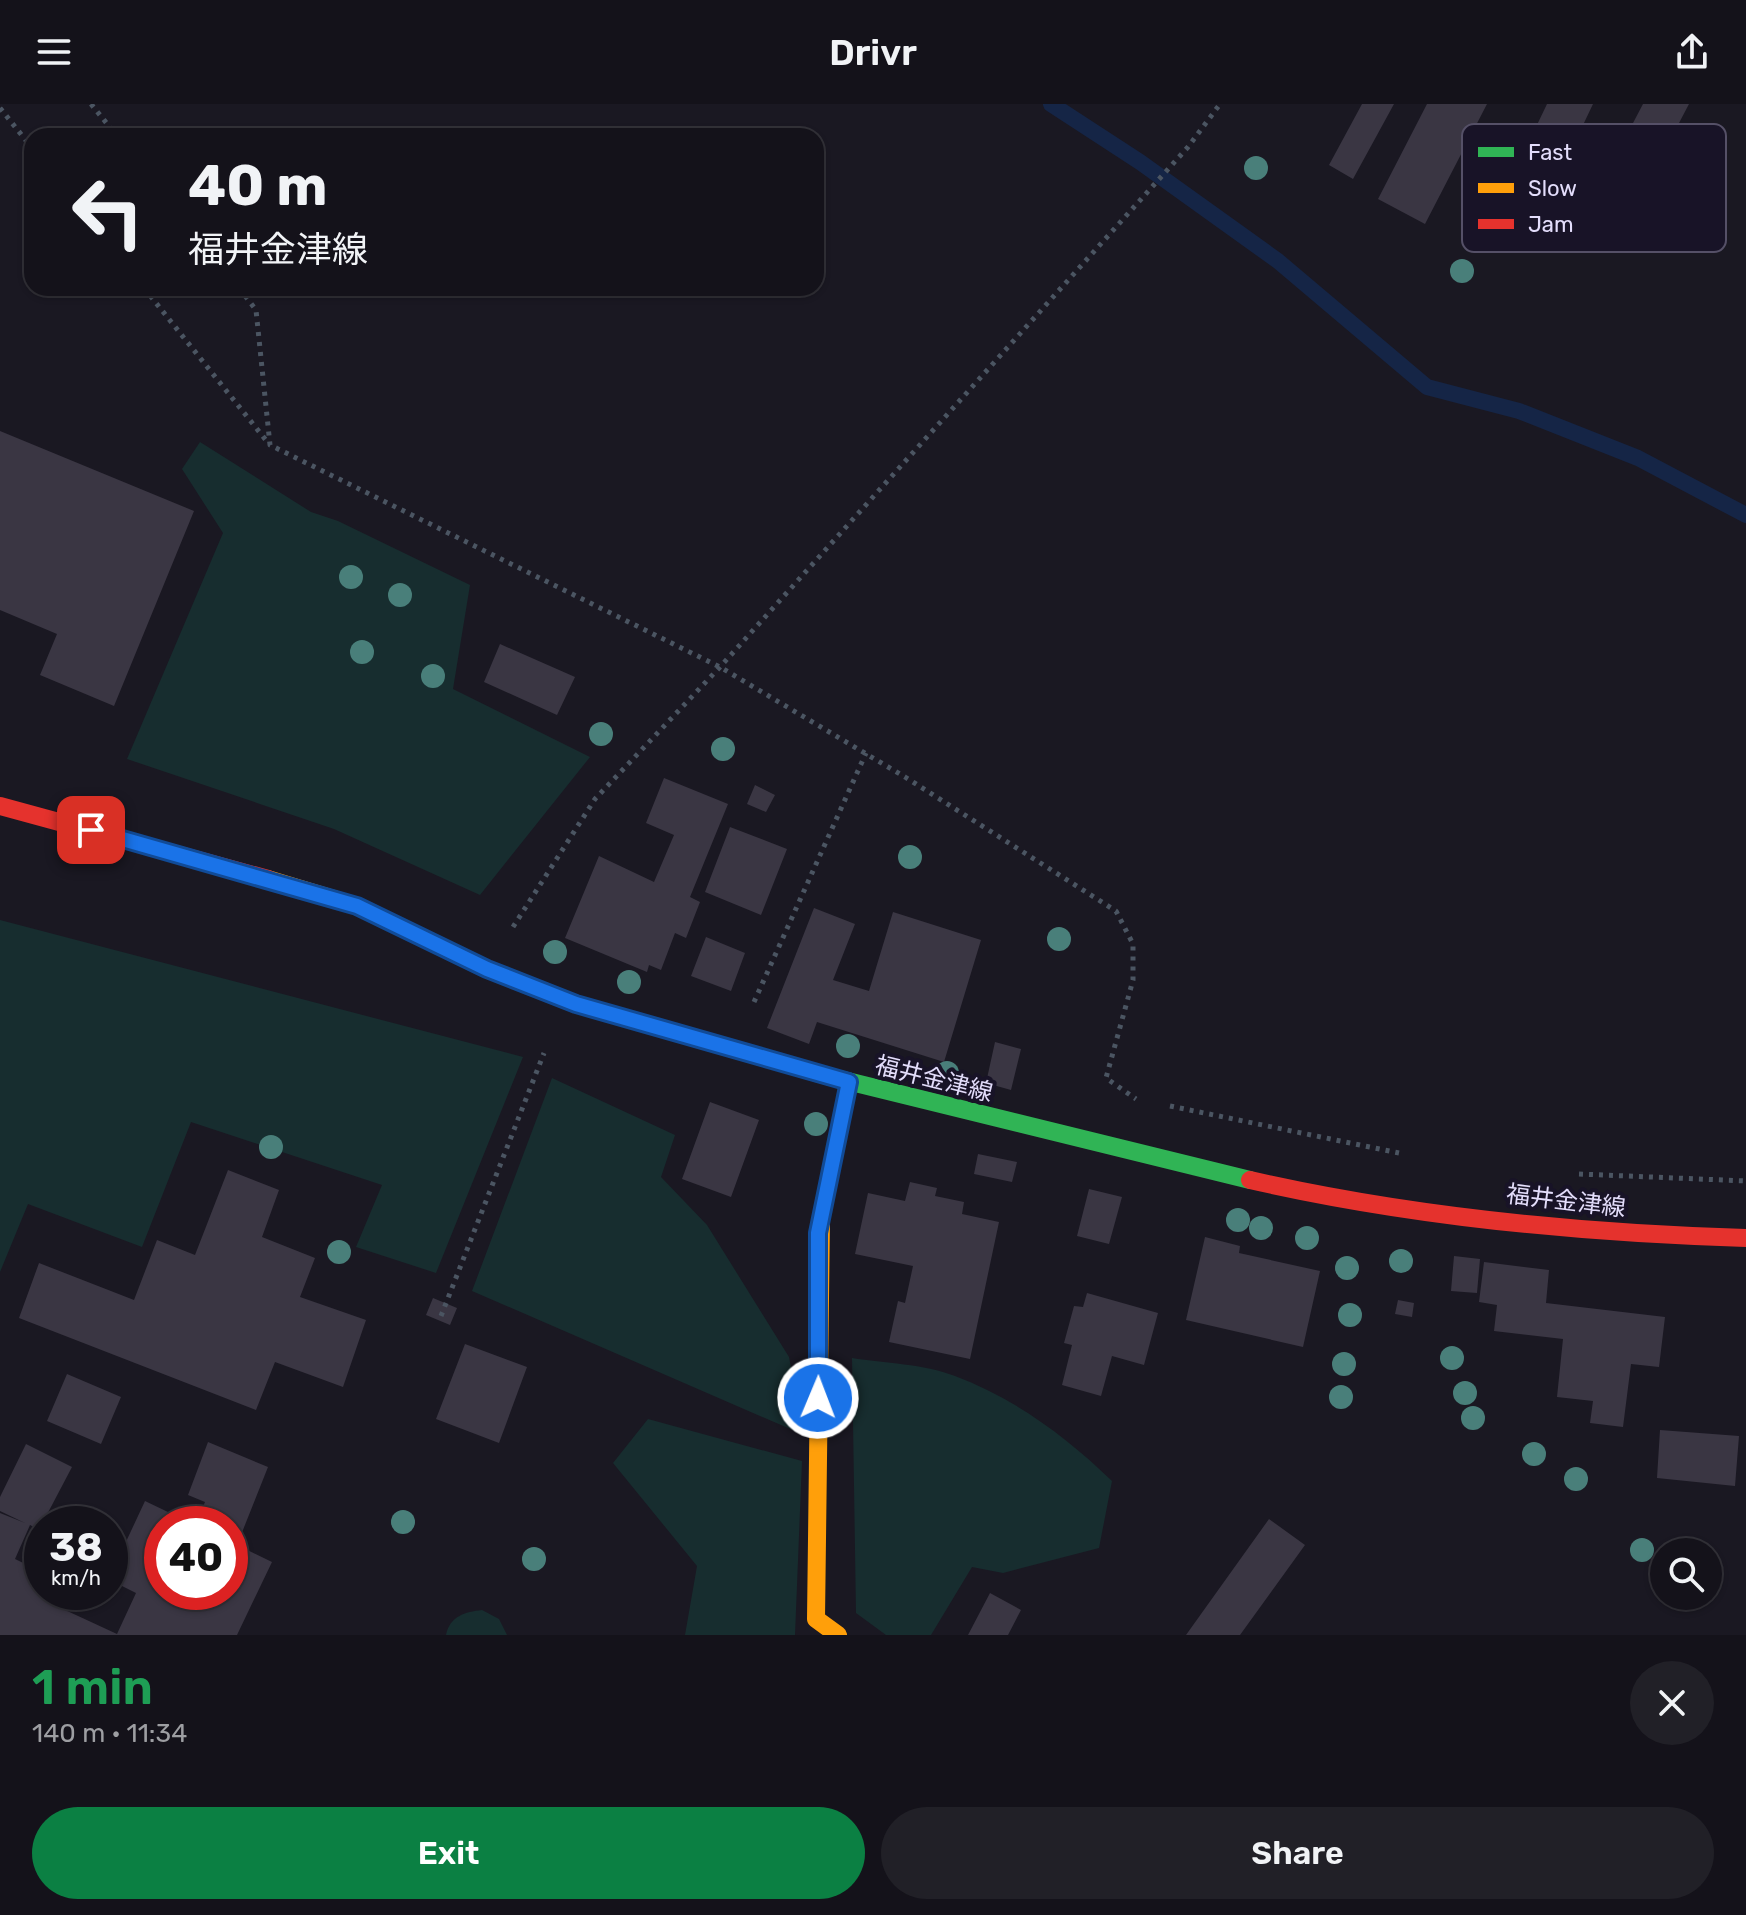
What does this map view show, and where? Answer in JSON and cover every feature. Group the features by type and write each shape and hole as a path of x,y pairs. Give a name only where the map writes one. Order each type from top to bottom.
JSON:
{"main road":[{"name":"福井金津線","path":"0,806 213,862 357,906 487,969 576,1004 849,1082 1082,1141 1339,1200 1640,1235 1746,1238"},
{"path":"838,1635 816,1619 818,1233 849,1082"}],"path":[{"path":"91,104 110,128"},
{"path":"487,969 595,799 720,667 1188,147 1220,104"},
{"path":"0,108 24,138"},
{"path":"150,296 270,445 720,667 866,753 1116,911 1133,944 1133,980 1106,1078 1133,1099 1148,1102"},
{"path":"245,296 256,310 270,445"},
{"path":"734,1047 866,753"},
{"path":"441,1316 544,1053"},
{"path":"1163,1105 1405,1155"},
{"path":"1563,1173 1746,1181"}],"green space":[{"path":"200,442 311,512 338,521 470,585 453,689 590,757 480,895 334,829 127,759 223,533 182,469"},
{"path":"0,920 523,1057 436,1273 356,1247 382,1185 191,1122 142,1247 28,1204 0,1272"},
{"path":"552,1078 675,1135 661,1177 707,1225 789,1357 804,1435 472,1291"},
{"path":"852,1358 917,1366 955,1376 1019,1407 1058,1434 1112,1481 1099,1548 1003,1573 972,1567 931,1635 886,1635 856,1613"},
{"path":"648,1419 802,1461 795,1635 685,1635 697,1566 613,1463"},
{"path":"482,1610 499,1619 507,1635 446,1635 451,1623 459,1616"}],"building":[{"path":"1362,104 1394,104 1353,179 1329,165"},
{"path":"1427,104 1487,104 1477,124 1462,124 1462,152 1425,224 1378,199"},
{"path":"1547,104 1593,104 1584,124 1537,124"},
{"path":"1643,104 1689,104 1678,124 1632,124"},
{"path":"0,431 194,511 114,706 40,675 57,634 0,610"},
{"path":"500,644 575,677 557,715 484,682"},
{"path":"664,778 728,804 690,897 700,902 686,938 675,933 661,970 649,965 647,972 565,938 599,856 654,882 674,835 646,823"},
{"path":"755,785 775,795 766,812 747,804"},
{"path":"730,827 787,849 761,915 705,892"},
{"path":"814,908 855,924 833,980 869,991 893,912 981,940 944,1062 817,1022 809,1044 767,1028"},
{"path":"706,937 745,953 731,991 691,976"},
{"path":"995,1042 1021,1049 1011,1090 986,1083"},
{"path":"710,1102 759,1120 731,1197 682,1179"},
{"path":"978,1154 1017,1162 1012,1182 974,1174"},
{"path":"228,1170 279,1190 262,1237 315,1258 300,1297 366,1320 343,1387 275,1362 256,1410 19,1318 39,1263 134,1300 157,1240 195,1255"},
{"path":"910,1182 937,1188 935,1196 964,1202 962,1214 999,1222 970,1359 889,1342 898,1301 905,1303 913,1266 855,1254 868,1193 905,1201"},
{"path":"1089,1189 1122,1197 1109,1244 1077,1236"},
{"path":"1205,1237 1240,1246 1239,1253 1320,1271 1303,1347 1186,1320"},
{"path":"1454,1256 1480,1259 1477,1293 1451,1291"},
{"path":"1484,1262 1549,1270 1546,1303 1665,1317 1659,1367 1631,1364 1623,1427 1590,1423 1593,1401 1557,1397 1563,1339 1494,1331 1497,1305 1479,1302"},
{"path":"1087,1293 1158,1313 1144,1365 1112,1356 1101,1396 1062,1385 1072,1345 1064,1343 1074,1306 1083,1307"},
{"path":"433,1298 457,1308 450,1325 426,1315"},
{"path":"1398,1300 1414,1303 1412,1317 1395,1314"},
{"path":"465,1344 527,1367 499,1443 436,1419"},
{"path":"67,1374 121,1397 101,1444 47,1421"},
{"path":"1660,1430 1739,1436 1735,1486 1657,1478"},
{"path":"208,1442 268,1467 248,1517 248,1506 203,1506 205,1502 188,1495"},
{"path":"26,1444 72,1467 51,1506 24,1506 24,1523 0,1511 0,1497"},
{"path":"145,1501 155,1506 144,1506 144,1610 248,1610 248,1550 272,1562 237,1635 0,1635 0,1513 24,1523 24,1539 15,1559 24,1563 24,1610 65,1610 117,1634 136,1593 128,1589 128,1537"},
{"path":"1269,1519 1305,1545 1240,1635 1186,1635"},
{"path":"990,1593 1021,1610 1008,1635 968,1635"}],"waterway":[{"path":"1051,104 1140,162 1278,261 1427,387 1519,411 1638,458 1746,515"}],"traffic: fast":[{"path":"831,1077 1250,1180"}],"traffic: slow":[{"path":"268,879 357,906 487,969 576,1004 831,1077"},
{"path":"821,1219 816,1619 838,1635"}],"traffic: jam":[{"path":"0,806 268,879"},
{"path":"821,1219 849,1082"},
{"path":"1250,1180 1373,1204 1497,1221 1622,1232 1746,1238"}],"route":[{"path":"91,830 213,862 357,906 487,969 576,1004 668,1027 849,1082 818,1233 818,1398"}]}
